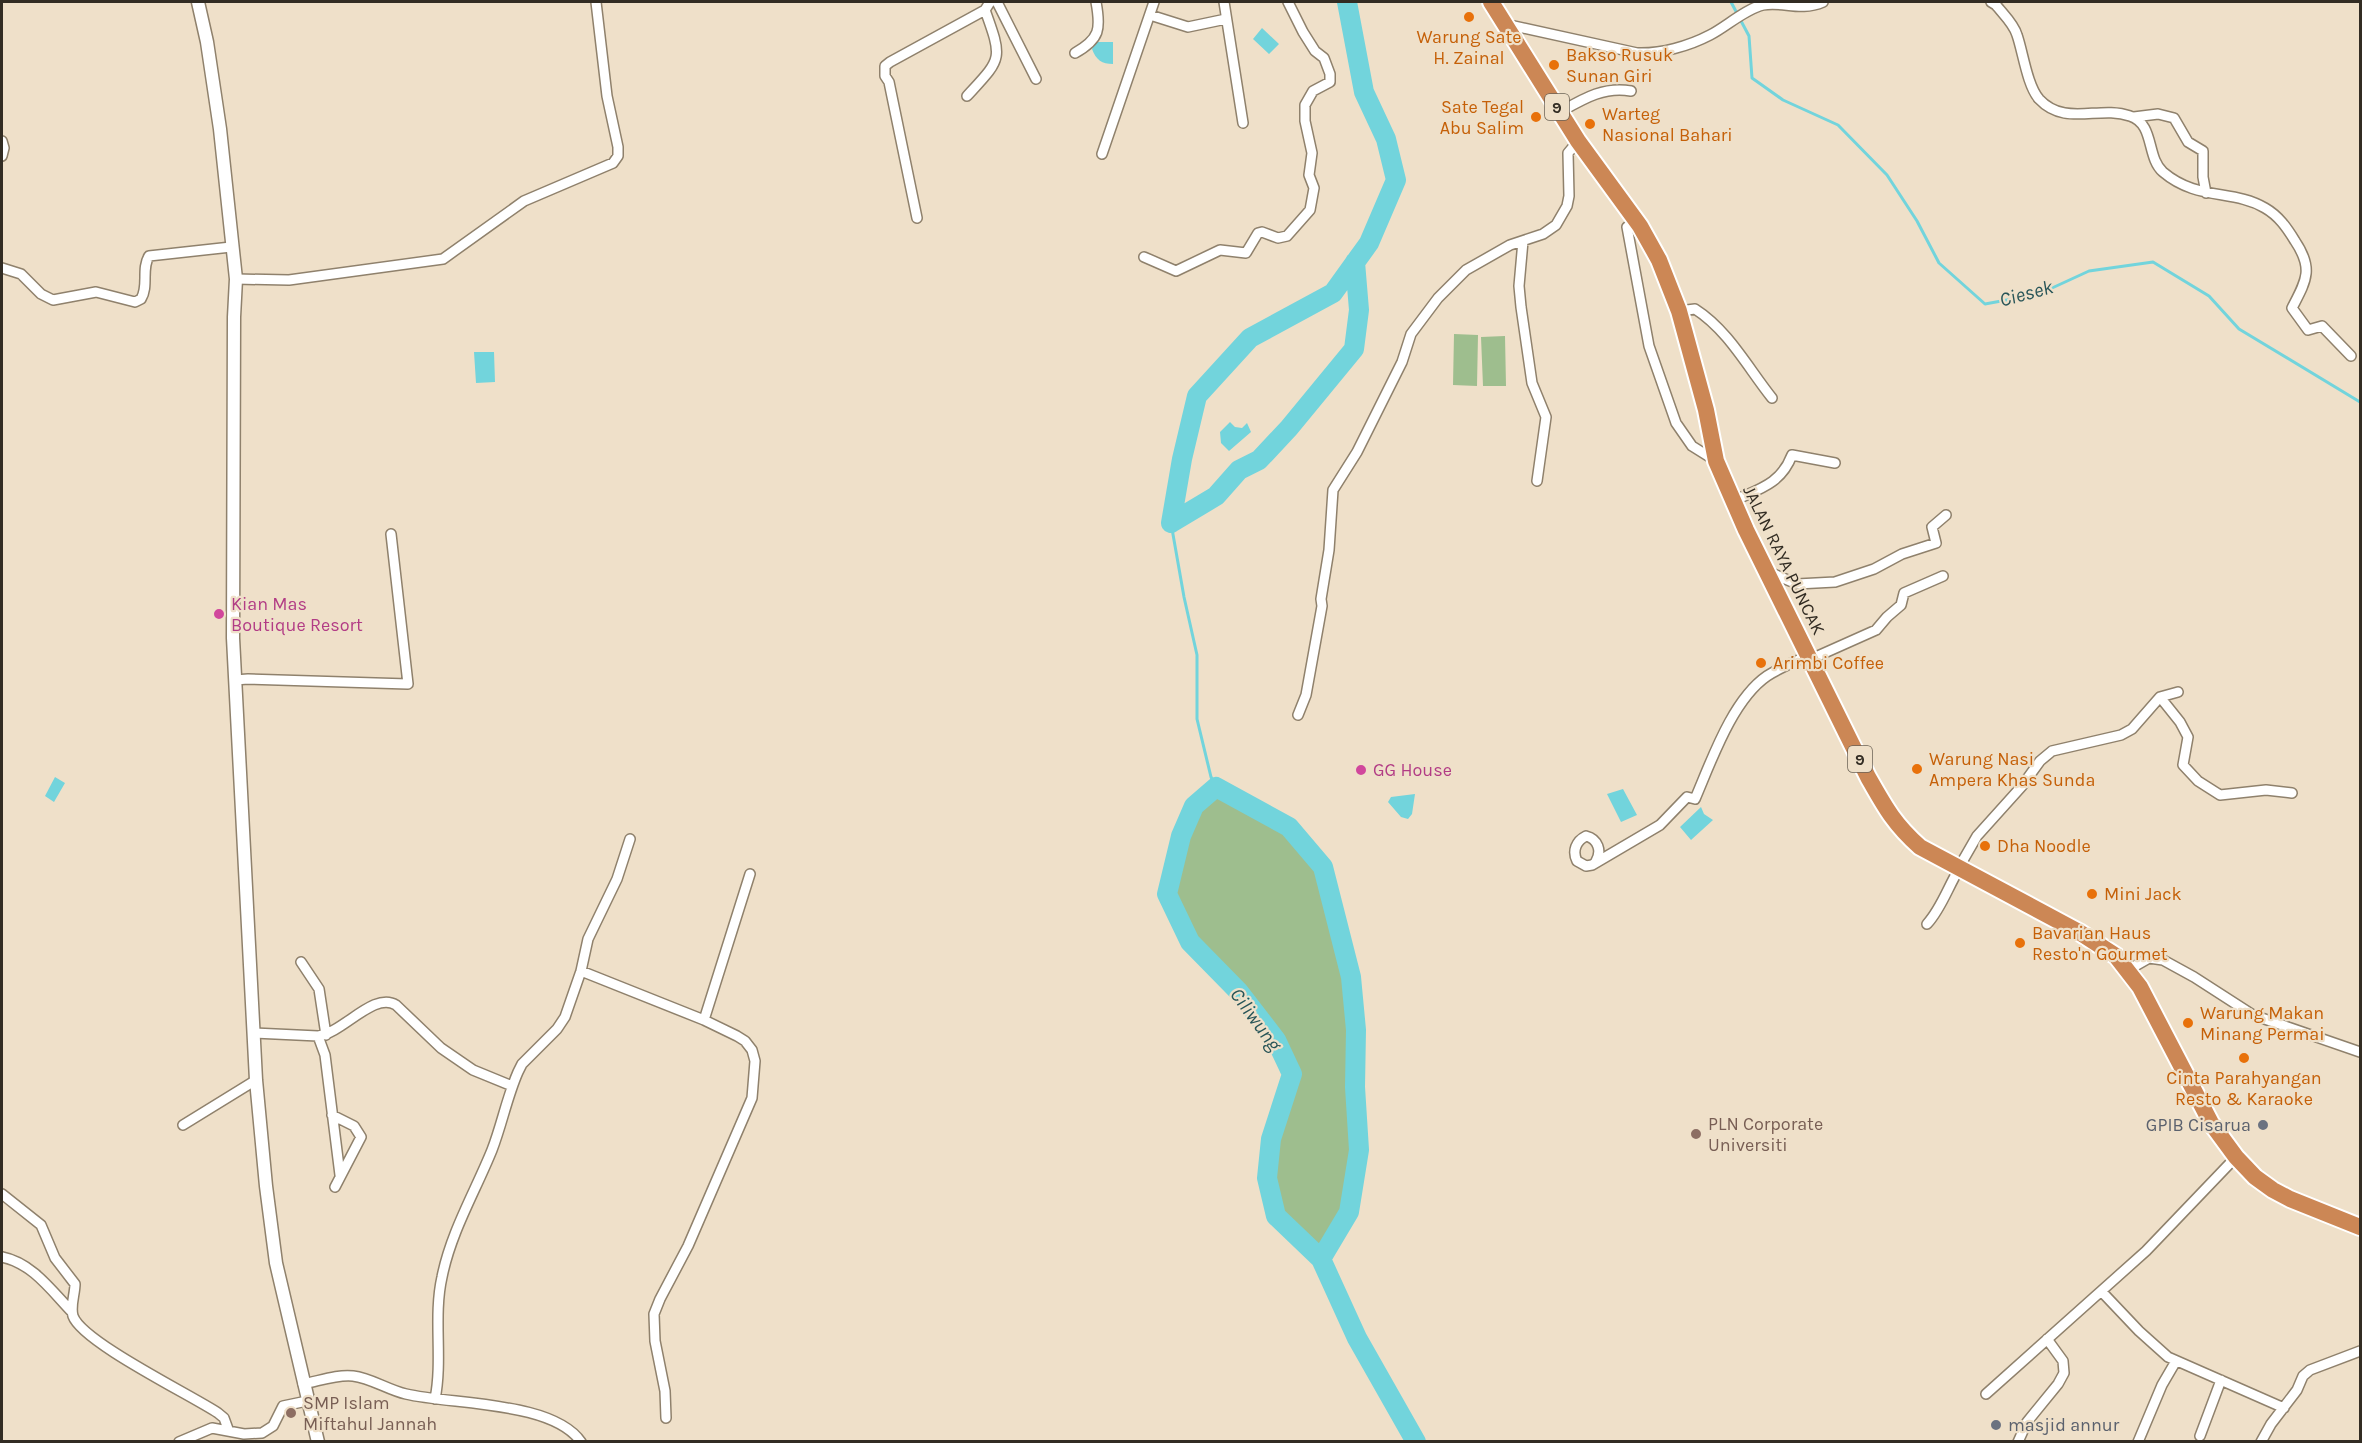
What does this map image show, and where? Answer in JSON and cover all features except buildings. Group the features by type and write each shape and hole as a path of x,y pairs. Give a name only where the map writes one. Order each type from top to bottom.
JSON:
{"highway":[{"name":"JALAN RAYA PUNCAK","path":"1491,2 1578,141 1649,240 1659,260 1679,310 1706,410 1716,461 1767,571 1888,814 1899,828 1920,847 2079,932 2116,956 2152,1006 2211,1123 2236,1157 2255,1177 2273,1190 2361,1227"}],"street":[{"path":"198,2 207,42 220,129 236,279 233,638 256,1080 276,1263 318,1442"},
{"path":"236,279 289,280 443,259 524,201 613,163 618,156 618,147 607,96 596,2"},
{"path":"997,2 1036,79"},
{"path":"1075,53 1084,49 1097,36 1099,27 1096,2"},
{"path":"1102,154 1154,2"},
{"path":"1224,2 1243,123"},
{"path":"1144,257 1160,266 1176,271 1220,250 1246,253 1258,234 1262,232 1278,238 1287,236 1310,210 1314,188 1309,175 1312,153 1305,120 1305,105 1313,91 1330,82 1330,74 1324,58 1315,51 1288,2"},
{"path":"1505,24 1638,53 1649,53 1670,49 1710,35 1727,23 1763,5 1803,7 1823,2"},
{"path":"1991,2 1996,5 2017,35 2031,82 2040,100 2065,115 2116,113 2134,117 2158,114 2174,117 2188,142 2204,151 2205,193"},
{"path":"917,218 889,82 885,76 885,66 988,6 996,40 997,53 994,66 967,96"},
{"path":"1150,15 1188,27 1226,19"},
{"path":"1560,112 1605,91 1616,89 1631,91"},
{"path":"2134,117 2144,126 2156,161 2162,171 2193,189 2244,199 2263,206 2283,223 2298,246 2307,267 2307,276 2301,293 2292,308 2308,330 2322,326 2351,356"},
{"path":"2,141 4,148 2,156"},
{"path":"1298,715 1306,695 1322,606 1333,490 1357,452 1392,382 1411,334 1451,283 1466,270 1489,256 1556,225 1569,196 1568,153 1578,141"},
{"path":"1627,227 1649,346 1676,423 1692,446 1716,461"},
{"path":"1522,241 1519,286 1521,307 1532,383 1546,417 1537,481"},
{"path":"2,268 21,274 40,294 53,300 96,292 135,302 141,299 145,291 146,264 149,256 231,246"},
{"path":"1679,310 1695,309 1708,318 1728,340 1772,398"},
{"path":"1734,501 1780,477 1788,467 1792,455 1835,463"},
{"path":"1767,571 1797,584 1835,582 1887,564 1902,554 1936,543 1932,527 1946,515"},
{"path":"235,680 408,684 391,534"},
{"path":"1596,861 1660,825 1687,797 1695,799 1709,769 1717,743 1745,699 1766,676 1876,630 1901,605 1904,593 1942,576"},
{"path":"1927,924 1935,915 1944,894 1977,837 2022,786 2040,761 2052,751 2121,735 2132,729 2160,697 2178,692"},
{"path":"2160,697 2186,729 2188,742 2183,765 2198,781 2220,795 2266,790 2292,793"},
{"path":"435,1400 439,1353 438,1299 442,1275 456,1228 492,1149 512,1086 522,1064 562,1024 581,971 588,939 617,879 630,839"},
{"path":"704,1020 750,874"},
{"path":"2128,970 2149,958 2163,960 2253,1015 2361,1052"},
{"path":"301,962 319,989 322,1035 340,1175"},
{"path":"581,971 704,1020 745,1041 752,1050 756,1070 752,1098 688,1246 654,1314 655,1341 665,1391 666,1418"},
{"path":"254,1033 322,1035 377,1003 388,1001 396,1005 415,1025 473,1070 512,1086"},
{"path":"183,1125 256,1080"},
{"path":"332,1115 354,1126 360,1134 359,1141 335,1187"},
{"path":"1986,1394 2146,1251 2236,1157"},
{"path":"2,1194 37,1221 46,1233 55,1258 75,1284 72,1312"},
{"path":"2,1257 18,1260 30,1270 72,1312 75,1320 84,1330 148,1373 218,1413 224,1418 228,1429"},
{"path":"2102,1292 2139,1331 2176,1361 2284,1408"},
{"path":"2018,1442 2027,1422 2058,1384 2064,1373 2063,1362 2047,1339"},
{"path":"2261,1442 2303,1376 2310,1370 2361,1351"},
{"path":"2138,1442 2162,1385 2176,1361"},
{"path":"303,1384 354,1376 397,1392 435,1400 538,1414 569,1429 581,1442"},
{"path":"2200,1436 2221,1380"},
{"path":"180,1442 207,1428 228,1429 244,1434 266,1432 273,1426 283,1406 307,1401"}],"green space":[{"path":"1454,334 1478,335 1477,386 1453,385"},
{"path":"1505,336 1506,386 1483,386 1481,337"},
{"path":"1216,787 1289,827 1323,867 1351,977 1356,1030 1355,1087 1359,1150 1349,1212 1321,1259 1276,1216 1267,1178 1271,1139 1292,1074 1276,1040 1239,992 1190,942 1167,894 1181,836 1194,806"}],"water":[{"path":"1262,28 1279,44 1269,54 1253,39"},
{"path":"1096,42 1113,42 1113,64 1103,62 1095,56 1092,49"},
{"path":"474,352 494,352 495,382 476,383"},
{"path":"1230,422 1235,427 1242,428 1247,423 1251,432 1229,451 1221,443 1220,432"},
{"path":"55,777 65,783 54,802 45,796"},
{"path":"1623,789 1637,815 1621,822 1607,794"},
{"path":"1415,794 1412,814 1408,819 1401,817 1388,802 1391,797"},
{"path":"1701,807 1704,814 1713,820 1691,840 1680,827"}],"waterway":[{"path":"1171,523 1182,459 1197,396 1250,338 1333,293 1369,243 1396,180 1386,139 1364,92 1347,2"},
{"name":"Ciesek","path":"1731,2 1749,36 1752,78 1783,100 1838,125 1887,175 1917,221 1939,263 1985,304 2039,294 2089,271 2153,262 2209,296 2239,329 2360,402"},
{"path":"1171,523 1216,496 1239,470 1259,460 1289,428 1354,349 1359,310 1355,262"},
{"name":"Ciliwung","path":"1171,523 1197,655 1197,719 1211,777 1216,787"},
{"name":"Ciliwung","path":"1321,1259 1349,1212 1359,1150 1355,1087 1356,1030 1351,977 1323,867 1289,827 1216,787 1194,806 1181,836 1167,894 1190,942 1239,992 1276,1040 1292,1074 1271,1139 1267,1178 1276,1216 1321,1259 1357,1338 1416,1442"}],"place":[{"name":"Warung Sate H. Zainal","path":"1469,17"},
{"name":"Bakso Rusuk Sunan Giri","path":"1554,65"},
{"name":"Sate Tegal Abu Salim","path":"1536,117"},
{"name":"Warteg Nasional Bahari","path":"1590,124"},
{"name":"Kian Mas Boutique Resort","path":"219,614"},
{"name":"Arimbi Coffee","path":"1761,663"},
{"name":"Warung Nasi Ampera Khas Sunda","path":"1917,769"},
{"name":"GG House","path":"1361,770"},
{"name":"Dha Noodle","path":"1985,846"},
{"name":"Mini Jack","path":"2092,894"},
{"name":"Bavarian Haus Resto'n Gourmet","path":"2020,943"},
{"name":"Warung Makan Minang Permai","path":"2188,1023"},
{"name":"Cinta Parahyangan Resto & Karaoke","path":"2244,1058"},
{"name":"GPIB Cisarua","path":"2263,1125"},
{"name":"PLN Corporate Universiti","path":"1696,1134"},
{"name":"SMP Islam Miftahul Jannah","path":"291,1413"},
{"name":"masjid annur","path":"1996,1425"}]}
